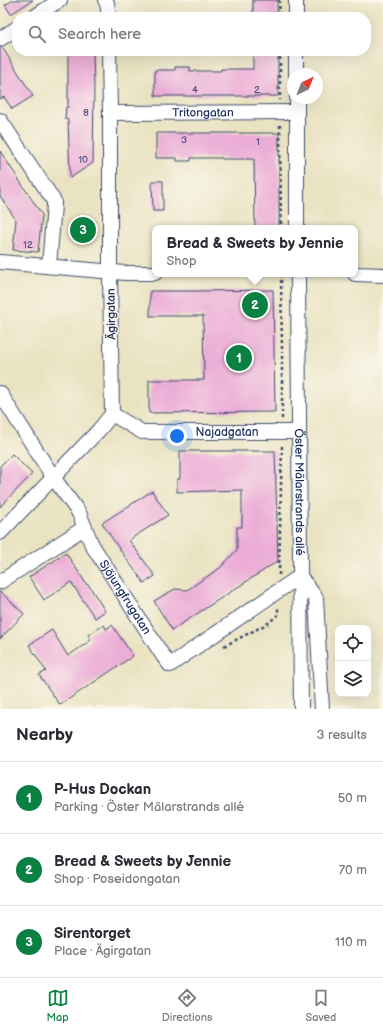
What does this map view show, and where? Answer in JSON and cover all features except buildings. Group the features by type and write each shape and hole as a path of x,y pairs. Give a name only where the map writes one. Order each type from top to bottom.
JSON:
{"street":[{"path":"42,12 60,0"},
{"path":"105,0 108,12"},
{"path":"296,0 296,12"},
{"path":"0,39 12,31"},
{"name":"Ägirgatan","path":"109,56 112,414"},
{"path":"296,56 296,68"},
{"path":"297,104 298,225"},
{"name":"Tritongatan","path":"110,113 297,112"},
{"path":"0,120 54,201 49,266"},
{"path":"0,262 110,272 152,273"},
{"path":"358,274 383,275"},
{"name":"Öster Mälarstrands allé","path":"298,277 301,709"},
{"name":"Sjöjungfrugatan","path":"0,393 53,477 79,513 92,545 170,665 300,576"},
{"path":"0,533 99,430 112,414"},
{"name":"Najadgatan","path":"112,414 142,432 299,431"},
{"path":"0,582 84,528"},
{"path":"300,576 316,598 322,709"}],"path":[{"path":"279,0 280,12"},
{"path":"280,56 281,225"},
{"path":"279,577 282,352"},
{"path":"223,647 267,624 278,615 278,608"}],"place":[{"name":"Sirentorget","path":"83,230"},
{"name":"Bread & Sweets by Jennie","path":"255,305"},
{"name":"P-Hus Dockan","path":"239,358"}]}
